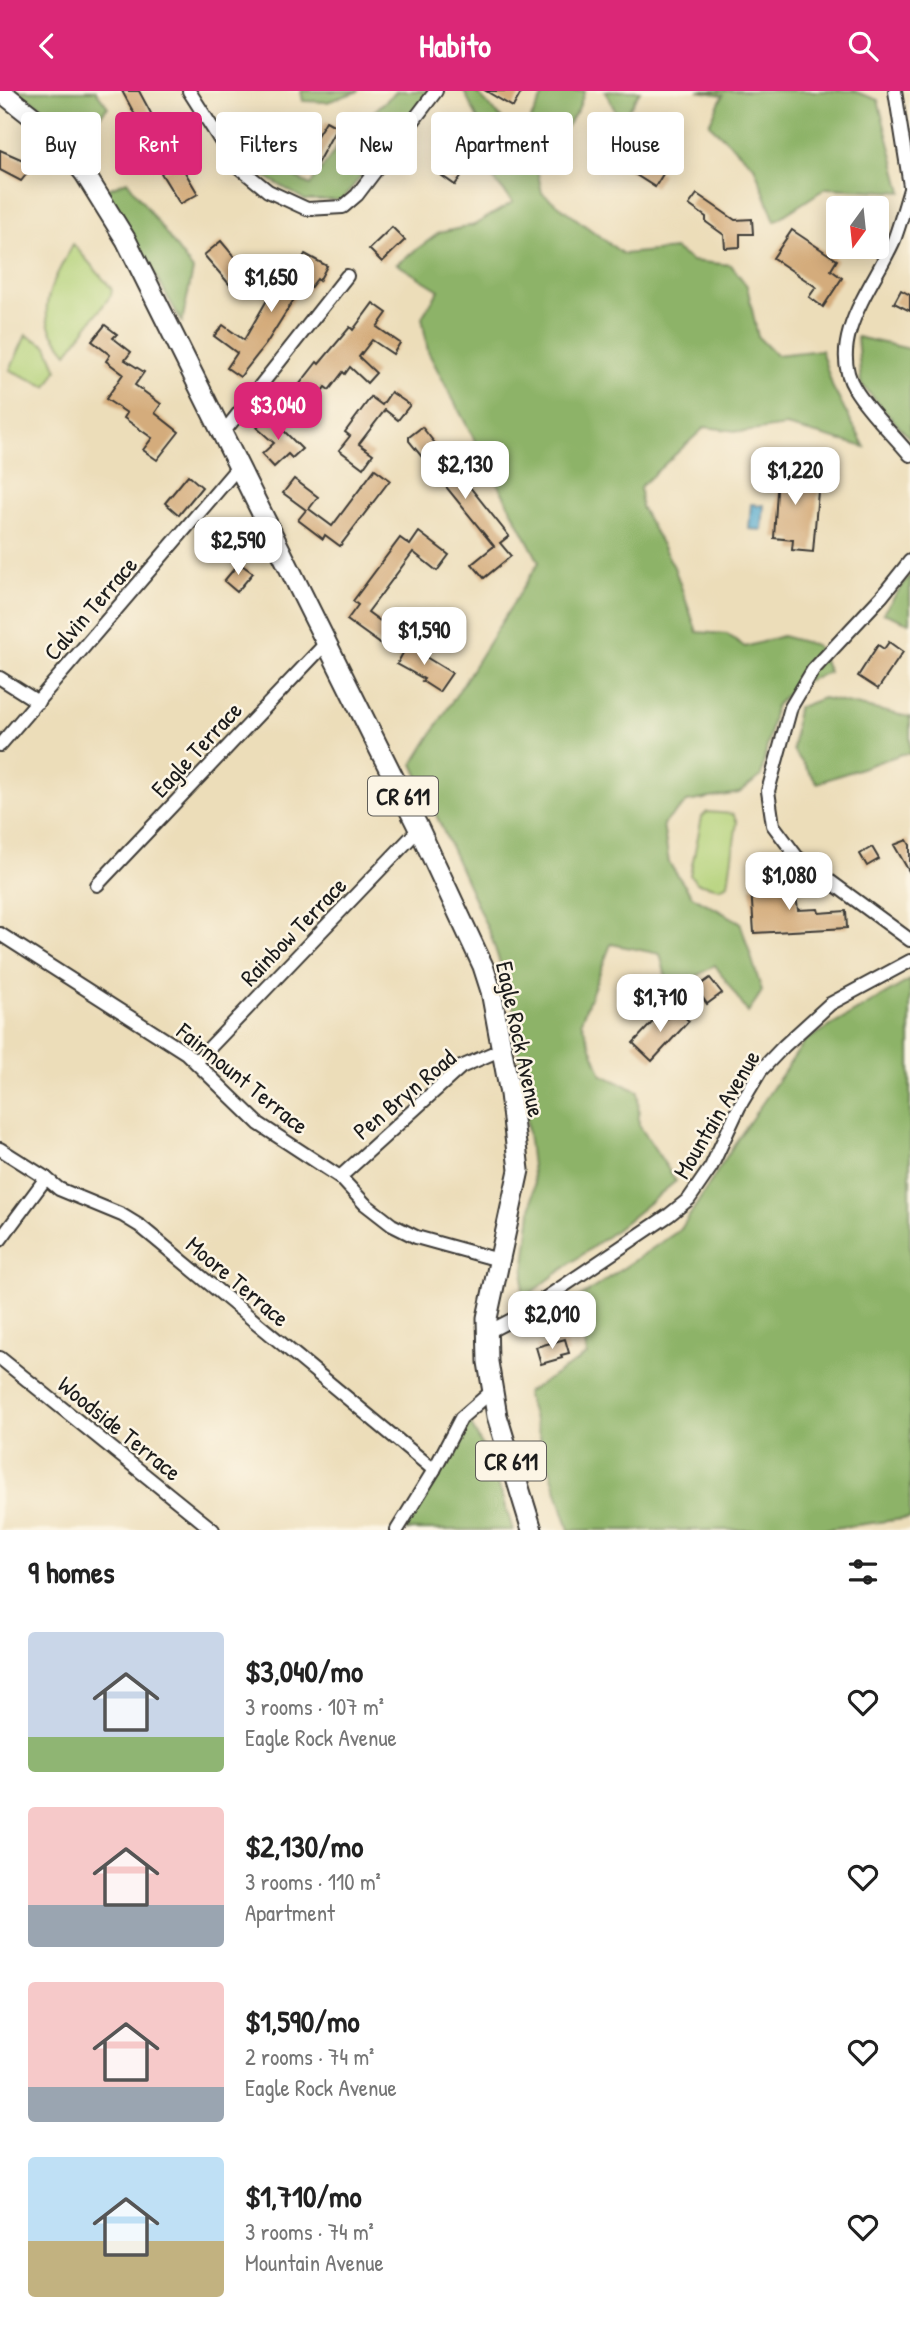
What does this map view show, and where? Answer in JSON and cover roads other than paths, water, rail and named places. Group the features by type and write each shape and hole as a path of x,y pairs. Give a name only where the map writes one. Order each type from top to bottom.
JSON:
{"main road":[{"name":"Eagle Rock Avenue","path":"0,91 51,132 85,174 126,240 419,829 483,966 491,991 510,1094 519,1170 488,1308 486,1332 492,1391 532,1530"}],"street":[{"path":"189,91 236,165 268,191 307,209 343,207 357,195 436,91"},
{"path":"895,91 910,188 894,239 857,307 847,342 848,369 854,388 910,455"},
{"path":"223,433 347,276"},
{"name":"Calvin Terrace","path":"0,745 239,466"},
{"path":"910,561 882,596 813,670 791,707 768,791 774,825 797,857 910,940"},
{"name":"Eagle Terrace","path":"97,884 327,642"},
{"path":"0,678 38,702"},
{"name":"Rainbow Terrace","path":"196,1062 419,829"},
{"name":"Fairmount Terrace","path":"0,933 186,1053 259,1124 340,1177 383,1217 416,1237 499,1260"},
{"name":"Mountain Avenue","path":"486,1332 519,1316 690,1199 711,1167 739,1107 761,1070 830,1004 910,961"},
{"name":"Pen Bryn Road","path":"340,1177 461,1067 500,1050"},
{"name":"Moore Terrace","path":"0,1149 60,1189 122,1215 140,1226 434,1470"},
{"path":"0,1240 46,1178"},
{"name":"Woodside Terrace","path":"0,1358 213,1530"},
{"path":"397,1530 434,1470 461,1418 492,1391"}],"water":[{"path":"751,504 764,505 762,530 749,529"}]}
